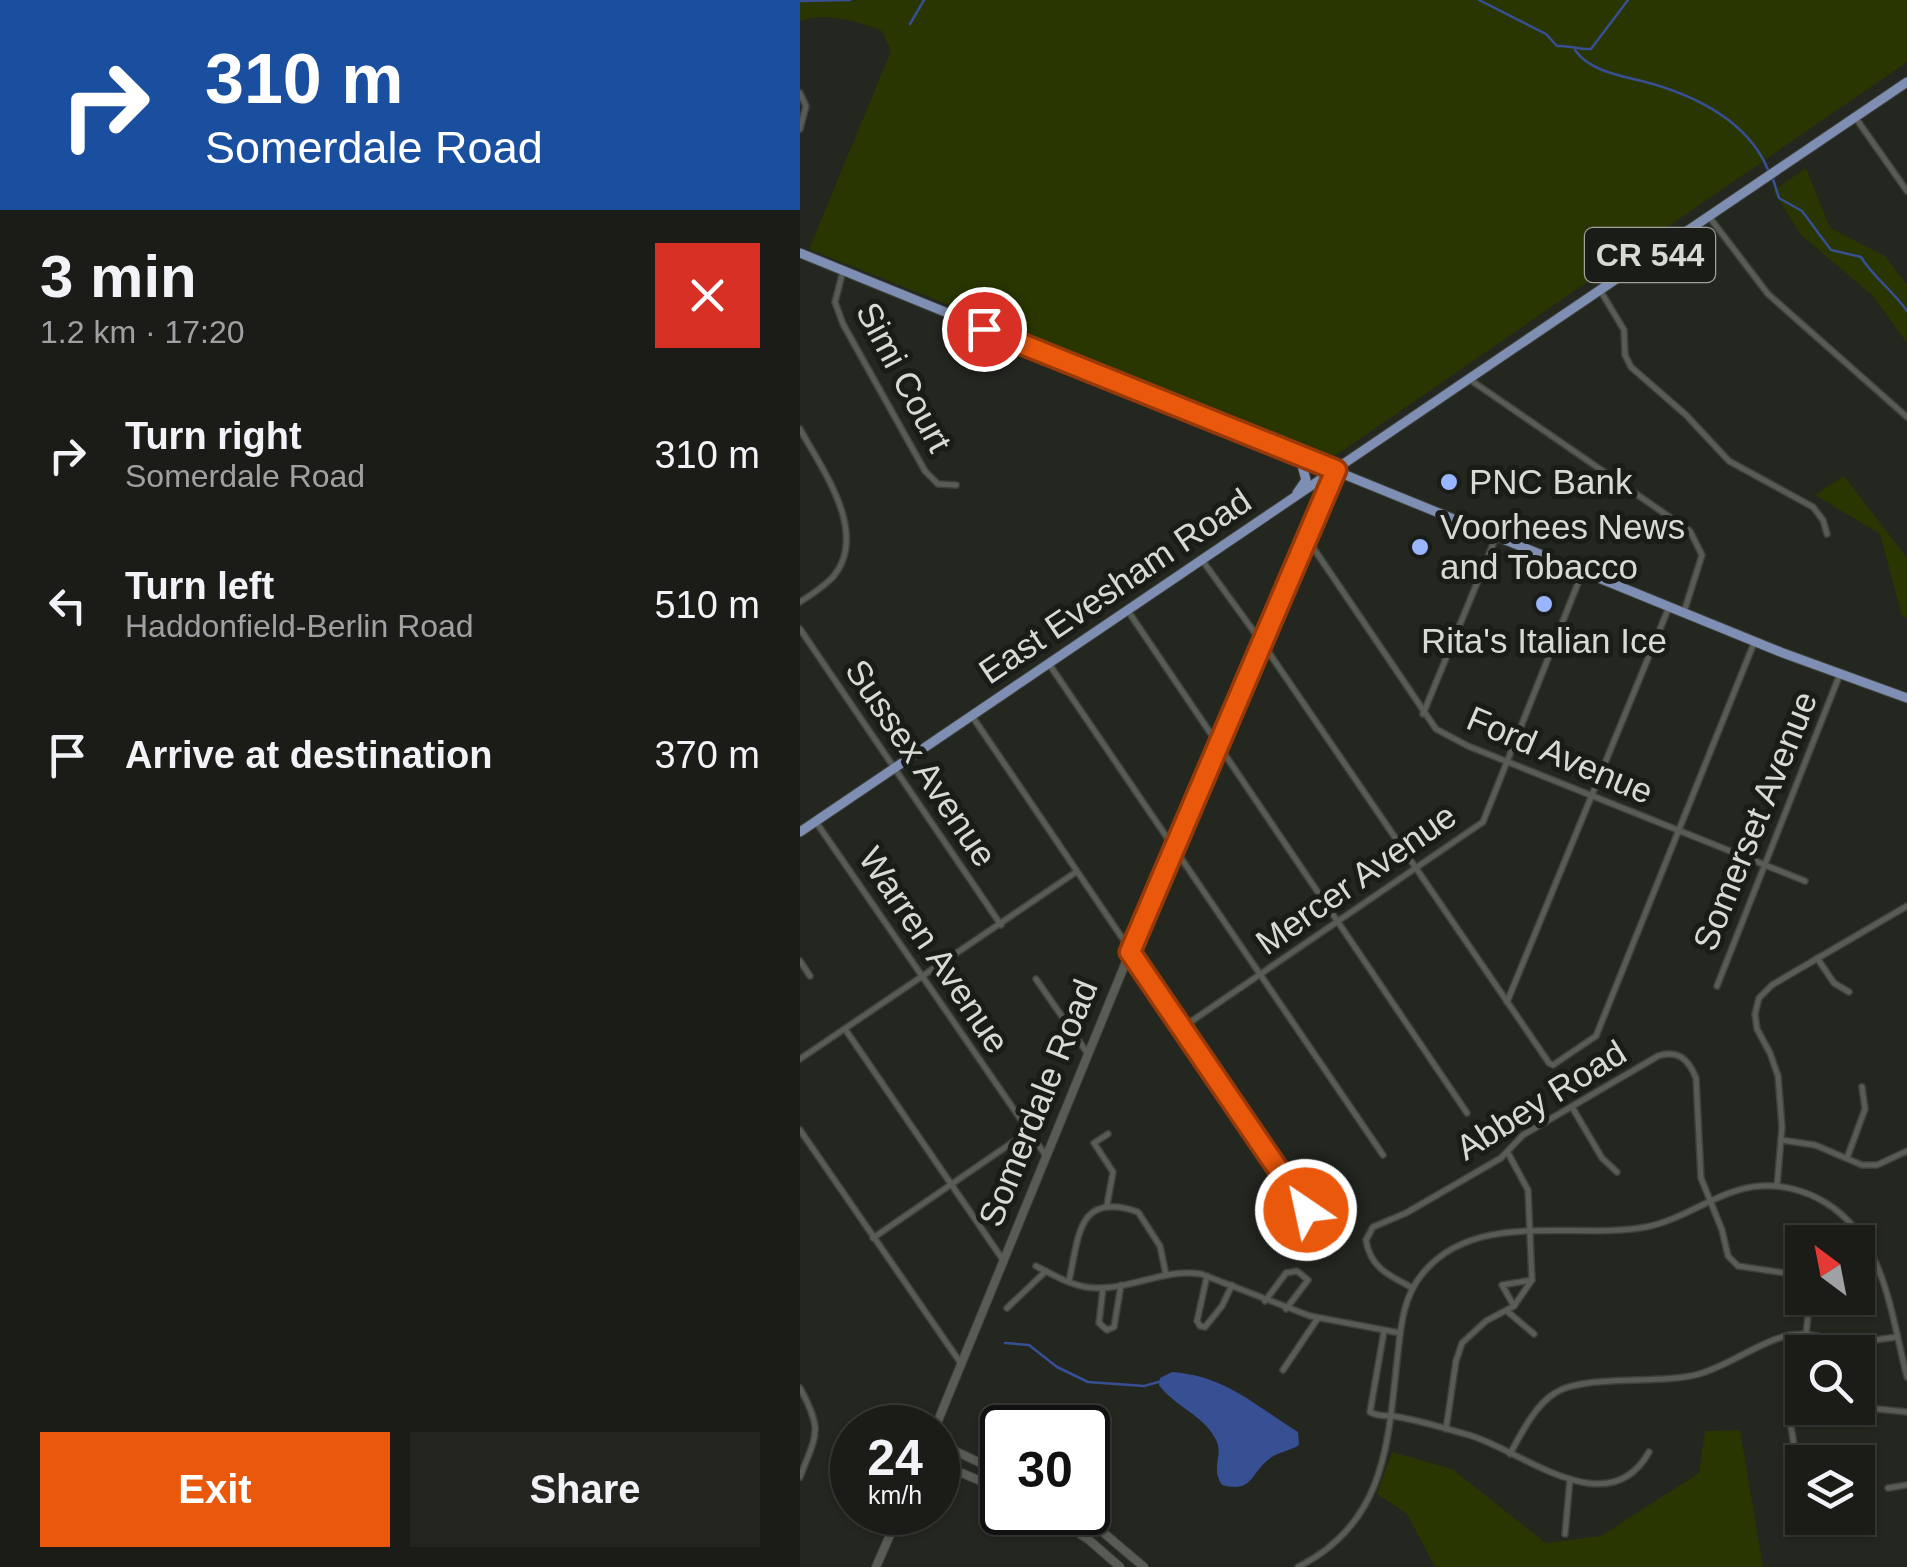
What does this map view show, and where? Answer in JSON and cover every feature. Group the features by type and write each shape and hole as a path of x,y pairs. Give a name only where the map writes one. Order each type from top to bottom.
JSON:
{"main road":[{"name":"East Evesham Road","path":"800,832 1907,82"},
{"path":"800,254 1754,642 1907,698"},
{"path":"1363,451 1360,469 1372,485"},
{"path":"1292,453 1300,458 1306,480 1292,499"},
{"name":"Somerdale Road","path":"945,1405 1130,952 1336,470"},
{"path":"876,1567 890,1535"},
{"path":"1082,1535 1120,1567"},
{"path":"1106,1535 1144,1567"}],"street":[{"path":"800,93 806,106 800,128"},
{"path":"1855,117 1907,191"},
{"path":"1708,216 1768,294 1907,417"},
{"name":"Simi Court","path":"843,271 835,302 843,324 925,471 938,484 956,485"},
{"path":"1600,290 1624,330 1625,356 1631,367 1729,461 1813,508 1824,520 1827,534"},
{"path":"1469,378 1690,530 1702,556 1684,612"},
{"path":"800,429 841,507 845,540 832,578 800,602"},
{"path":"1423,714 1496,536"},
{"name":"Ford Avenue","path":"1308,540 1423,714 1445,735 1805,882"},
{"path":"1202,560 1548,1064 1553,1065 1596,1036 1754,642"},
{"name":"Mercer Avenue","path":"1182,1027 1483,822 1582,571"},
{"path":"1507,1002 1670,607"},
{"path":"1128,611 1467,1113"},
{"name":"Sussex Avenue","path":"800,629 1001,924"},
{"path":"1049,664 1383,1155"},
{"name":"Somerset Avenue","path":"1717,986 1840,674"},
{"path":"972,716 1306,1210"},
{"name":"Warren Avenue","path":"816,822 1046,1156"},
{"path":"800,1059 1076,872"},
{"path":"1777,1186 1781,1140 1778,1076 1755,1014 1765,990 1907,906"},
{"path":"1816,958 1834,983 1849,992"},
{"path":"800,961 810,976"},
{"path":"1036,979 1088,1054"},
{"path":"844,1029 1004,1260"},
{"name":"Abbey Road","path":"1413,1288 1384,1273 1373,1262 1366,1240 1373,1227 1406,1213 1508,1153 1523,1135 1658,1056 1669,1053 1683,1058 1696,1078 1702,1178 1711,1200"},
{"path":"1847,1158 1864,1109 1862,1087"},
{"path":"1572,1106 1602,1158 1617,1172"},
{"path":"800,1130 962,1365"},
{"path":"873,1238 1029,1131"},
{"path":"1107,1205 1112,1172 1094,1142 1108,1134"},
{"path":"1781,1140 1814,1144 1862,1165 1877,1165 1907,1151"},
{"path":"1446,1429 1462,1344 1486,1322 1511,1309 1532,1280 1528,1190 1508,1153"},
{"path":"1298,1567 1345,1533 1370,1498 1383,1464 1400,1333 1413,1288 1440,1256 1486,1235 1647,1226 1752,1187 1777,1186 1824,1201 1858,1231 1878,1264 1907,1377"},
{"path":"1711,1200 1732,1261 1738,1266 1785,1272"},
{"path":"1068,1282 1083,1223 1107,1205 1138,1212 1160,1246 1166,1275"},
{"path":"1036,1266 1068,1282 1103,1288 1184,1272 1207,1276 1318,1318 1400,1333"},
{"path":"1007,1308 1046,1271"},
{"path":"1265,1301 1286,1274 1301,1273 1308,1280 1286,1308"},
{"path":"1207,1276 1197,1321 1200,1326 1205,1327 1222,1306 1232,1285"},
{"path":"1532,1280 1502,1285 1511,1309 1534,1334"},
{"path":"1103,1288 1099,1323 1107,1330 1116,1321 1121,1286"},
{"path":"1806,1334 1807,1315"},
{"path":"1283,1370 1318,1318"},
{"path":"1384,1331 1370,1412 1376,1416 1446,1429 1490,1443 1534,1468 1570,1479 1620,1481 1637,1471 1649,1452"},
{"path":"1510,1454 1544,1401 1560,1390 1688,1377 1781,1337 1806,1334 1852,1342 1897,1337"},
{"path":"800,1388 817,1429 800,1476"},
{"path":"1875,1409 1907,1412"},
{"path":"1564,1534 1570,1479"},
{"path":"1888,1488 1907,1485"}],"green space":[{"path":"800,0 1907,0 1907,62 1332,458 809,249 891,51 882,31 862,24 831,18 800,21"},
{"path":"1806,168 1830,228 1885,256 1907,285 1907,343 1872,295 1801,235 1773,191"},
{"path":"1844,476 1907,558 1907,617 1902,616 1880,534 1815,495"},
{"path":"1740,1430 1763,1567 1435,1567 1407,1514 1377,1494 1392,1452 1452,1469 1546,1543 1601,1536 1699,1473 1705,1431"}],"water":[{"path":"1172,1372 1208,1379 1239,1393 1298,1432 1299,1445 1269,1459 1245,1484 1222,1485 1217,1473 1218,1446 1211,1431 1159,1385 1160,1378"}],"waterway":[{"path":"800,1 850,0"},
{"path":"910,24 924,0"},
{"path":"1479,0 1546,34 1557,46 1587,49 1591,49 1628,0"},
{"path":"1575,50 1600,69 1671,90 1721,115 1749,140 1769,172"},
{"path":"1773,179 1779,198 1802,211 1831,250 1861,257 1907,311"},
{"path":"1005,1343 1029,1345 1057,1367 1088,1382 1144,1386 1162,1381"}],"place":[{"name":"PNC Bank","path":"1449,482"},
{"name":"Voorhees News and Tobacco","path":"1420,547"},
{"name":"Rita's Italian Ice","path":"1544,604"}],"route":[{"path":"984,329 1336,470 1130,952 1306,1210"}]}
